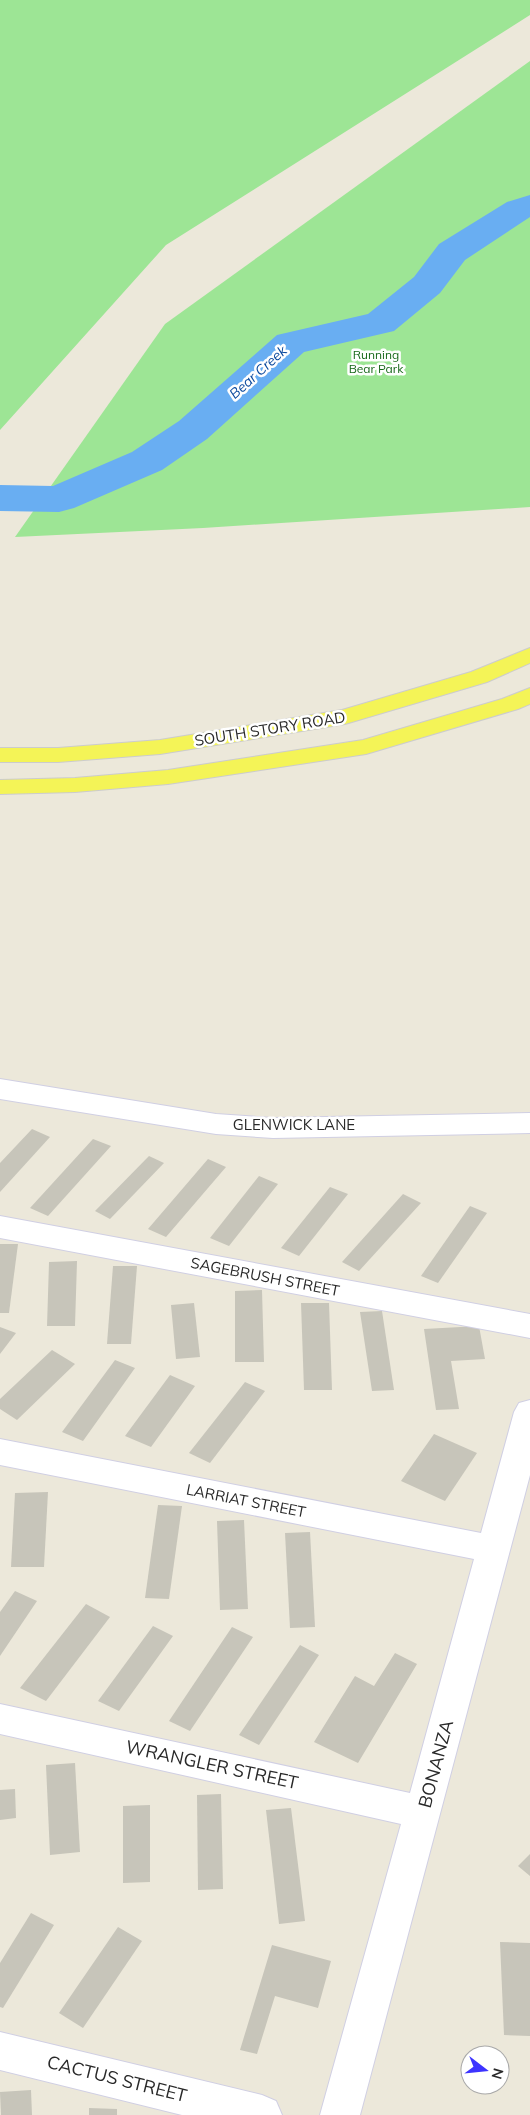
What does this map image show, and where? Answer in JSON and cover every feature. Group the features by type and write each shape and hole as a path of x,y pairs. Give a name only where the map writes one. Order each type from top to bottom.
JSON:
{"main road":[{"name":"SOUTH STORY ROAD","path":"0,755 58,755 160,747 345,717 479,677 530,655"},
{"path":"0,787 75,785 168,777 366,747 510,704 530,695"}],"street":[{"name":"GLENWICK LANE","path":"0,1089 216,1124 273,1128 530,1123"},
{"name":"SAGEBRUSH STREET","path":"0,1227 530,1326"},
{"name":"BONANZA","path":"340,2115 423,1812 492,1549 518,1465 530,1412"},
{"name":"LARRIAT STREET","path":"0,1452 492,1549"},
{"name":"WRANGLER STREET","path":"0,1719 423,1812"},
{"name":"CACTUS STREET","path":"0,2051 262,2115"}],"green space":[{"path":"0,0 530,0 530,15 166,245 0,430"},
{"name":"Running Bear Park","path":"530,61 530,507 203,528 15,537 165,324"}],"building":[{"path":"32,1129 50,1137 0,1192 0,1163"},
{"path":"93,1139 111,1146 48,1216 30,1208"},
{"path":"149,1156 164,1163 110,1219 95,1211"},
{"path":"208,1159 226,1167 166,1237 148,1229"},
{"path":"259,1176 278,1184 229,1246 210,1238"},
{"path":"330,1187 348,1194 299,1256 281,1248"},
{"path":"403,1194 421,1203 359,1271 342,1262"},
{"path":"470,1206 487,1213 438,1283 421,1276"},
{"path":"0,1244 18,1244 9,1313 0,1313"},
{"path":"77,1261 75,1326 47,1326 49,1262"},
{"path":"113,1266 137,1266 131,1344 107,1344"},
{"path":"262,1290 264,1362 235,1362 235,1291"},
{"path":"194,1303 200,1357 176,1359 171,1305"},
{"path":"301,1303 329,1303 332,1390 304,1390"},
{"path":"382,1311 394,1390 372,1391 360,1312"},
{"path":"479,1326 485,1359 451,1361 459,1409 436,1410 424,1329"},
{"path":"0,1327 16,1333 0,1354"},
{"path":"52,1350 75,1364 17,1420 0,1409 0,1399"},
{"path":"115,1360 135,1368 83,1441 62,1432"},
{"path":"170,1375 195,1386 151,1447 125,1436"},
{"path":"245,1382 265,1391 210,1463 189,1453"},
{"path":"434,1434 477,1453 445,1501 401,1481"},
{"path":"48,1492 44,1567 11,1567 15,1493"},
{"path":"158,1505 182,1506 169,1599 145,1598"},
{"path":"244,1520 248,1609 220,1610 217,1521"},
{"path":"310,1532 315,1627 290,1628 285,1533"},
{"path":"15,1591 37,1601 0,1656 0,1612"},
{"path":"86,1604 110,1617 46,1701 20,1688"},
{"path":"153,1626 173,1636 119,1711 98,1701"},
{"path":"232,1627 253,1637 190,1731 169,1721"},
{"path":"300,1645 319,1655 259,1745 239,1735"},
{"path":"395,1653 417,1664 358,1763 314,1742 355,1676 374,1686"},
{"path":"75,1763 80,1852 50,1855 46,1765"},
{"path":"15,1789 16,1818 0,1820 0,1790"},
{"path":"221,1794 223,1889 198,1890 197,1795"},
{"path":"150,1805 150,1882 123,1883 123,1806"},
{"path":"291,1808 305,1921 279,1924 266,1810"},
{"path":"530,1854 530,1876 518,1866"},
{"path":"31,1913 54,1925 3,2008 0,2007 0,1963"},
{"path":"118,1927 142,1941 83,2028 59,2013"},
{"path":"500,1942 530,1943 530,2036 504,2035"},
{"path":"272,1945 331,1961 318,2008 275,1996 257,2054 240,2050"},
{"path":"31,2090 32,2115 1,2115 0,2092"},
{"path":"89,2108 117,2109 117,2115 89,2115"}],"waterway":[{"name":"Bear Creek","path":"0,498 59,499 147,461 193,430 291,343 381,323 427,285 452,252 519,209 530,206"}]}
